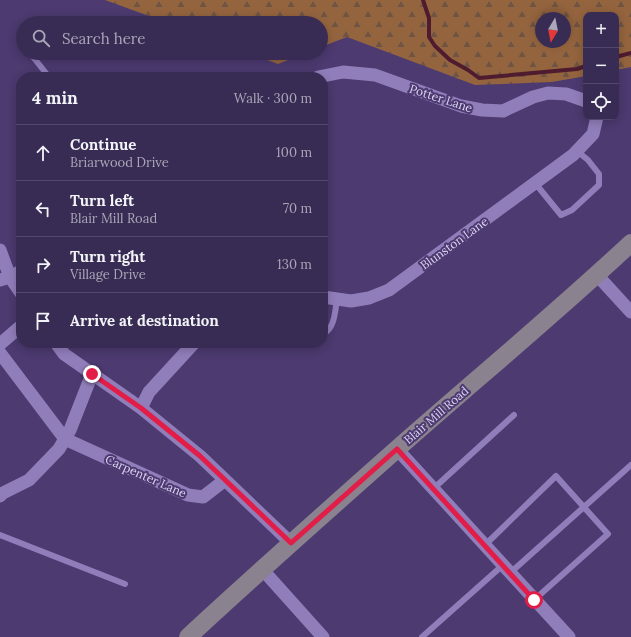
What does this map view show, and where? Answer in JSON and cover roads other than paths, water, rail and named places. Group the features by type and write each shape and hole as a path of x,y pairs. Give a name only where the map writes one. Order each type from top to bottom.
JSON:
{"main road":[{"name":"Blair Mill Road","path":"188,637 291,543 597,275 631,243"}],"street":[{"name":"Potter Lane","path":"328,75 343,72 375,75 461,106 482,110 504,111 533,97 548,93 566,94 583,99"},
{"path":"575,153 593,134 596,120"},
{"name":"Blunston Lane","path":"328,298 351,301 369,298 389,290 575,153"},
{"path":"0,250 10,276 16,285"},
{"path":"597,275 631,312"},
{"path":"0,344 16,330"},
{"path":"60,348 64,354 141,408 200,456 291,543"},
{"path":"141,408 149,392 189,348"},
{"path":"0,353 65,439"},
{"path":"0,496 29,480 59,449 70,430 92,374"},
{"name":"Carpenter Lane","path":"65,439 188,495 203,497 225,480"},
{"path":"397,449 569,637"},
{"path":"262,569 323,637"}],"lane":[{"path":"36,60 45,72"},
{"path":"535,183 561,215 572,210 599,185 599,174 588,160 575,153"},
{"path":"328,330 332,324 337,299"},
{"path":"433,489 514,415"},
{"path":"422,637 584,506 631,465"},
{"path":"485,545 556,476 584,506 608,534 534,600"},
{"path":"0,535 125,584"}],"waterway":[{"path":"423,0 429,18 429,37 435,46 450,60 479,78 577,69 583,67"},
{"path":"619,56 631,53"}]}
